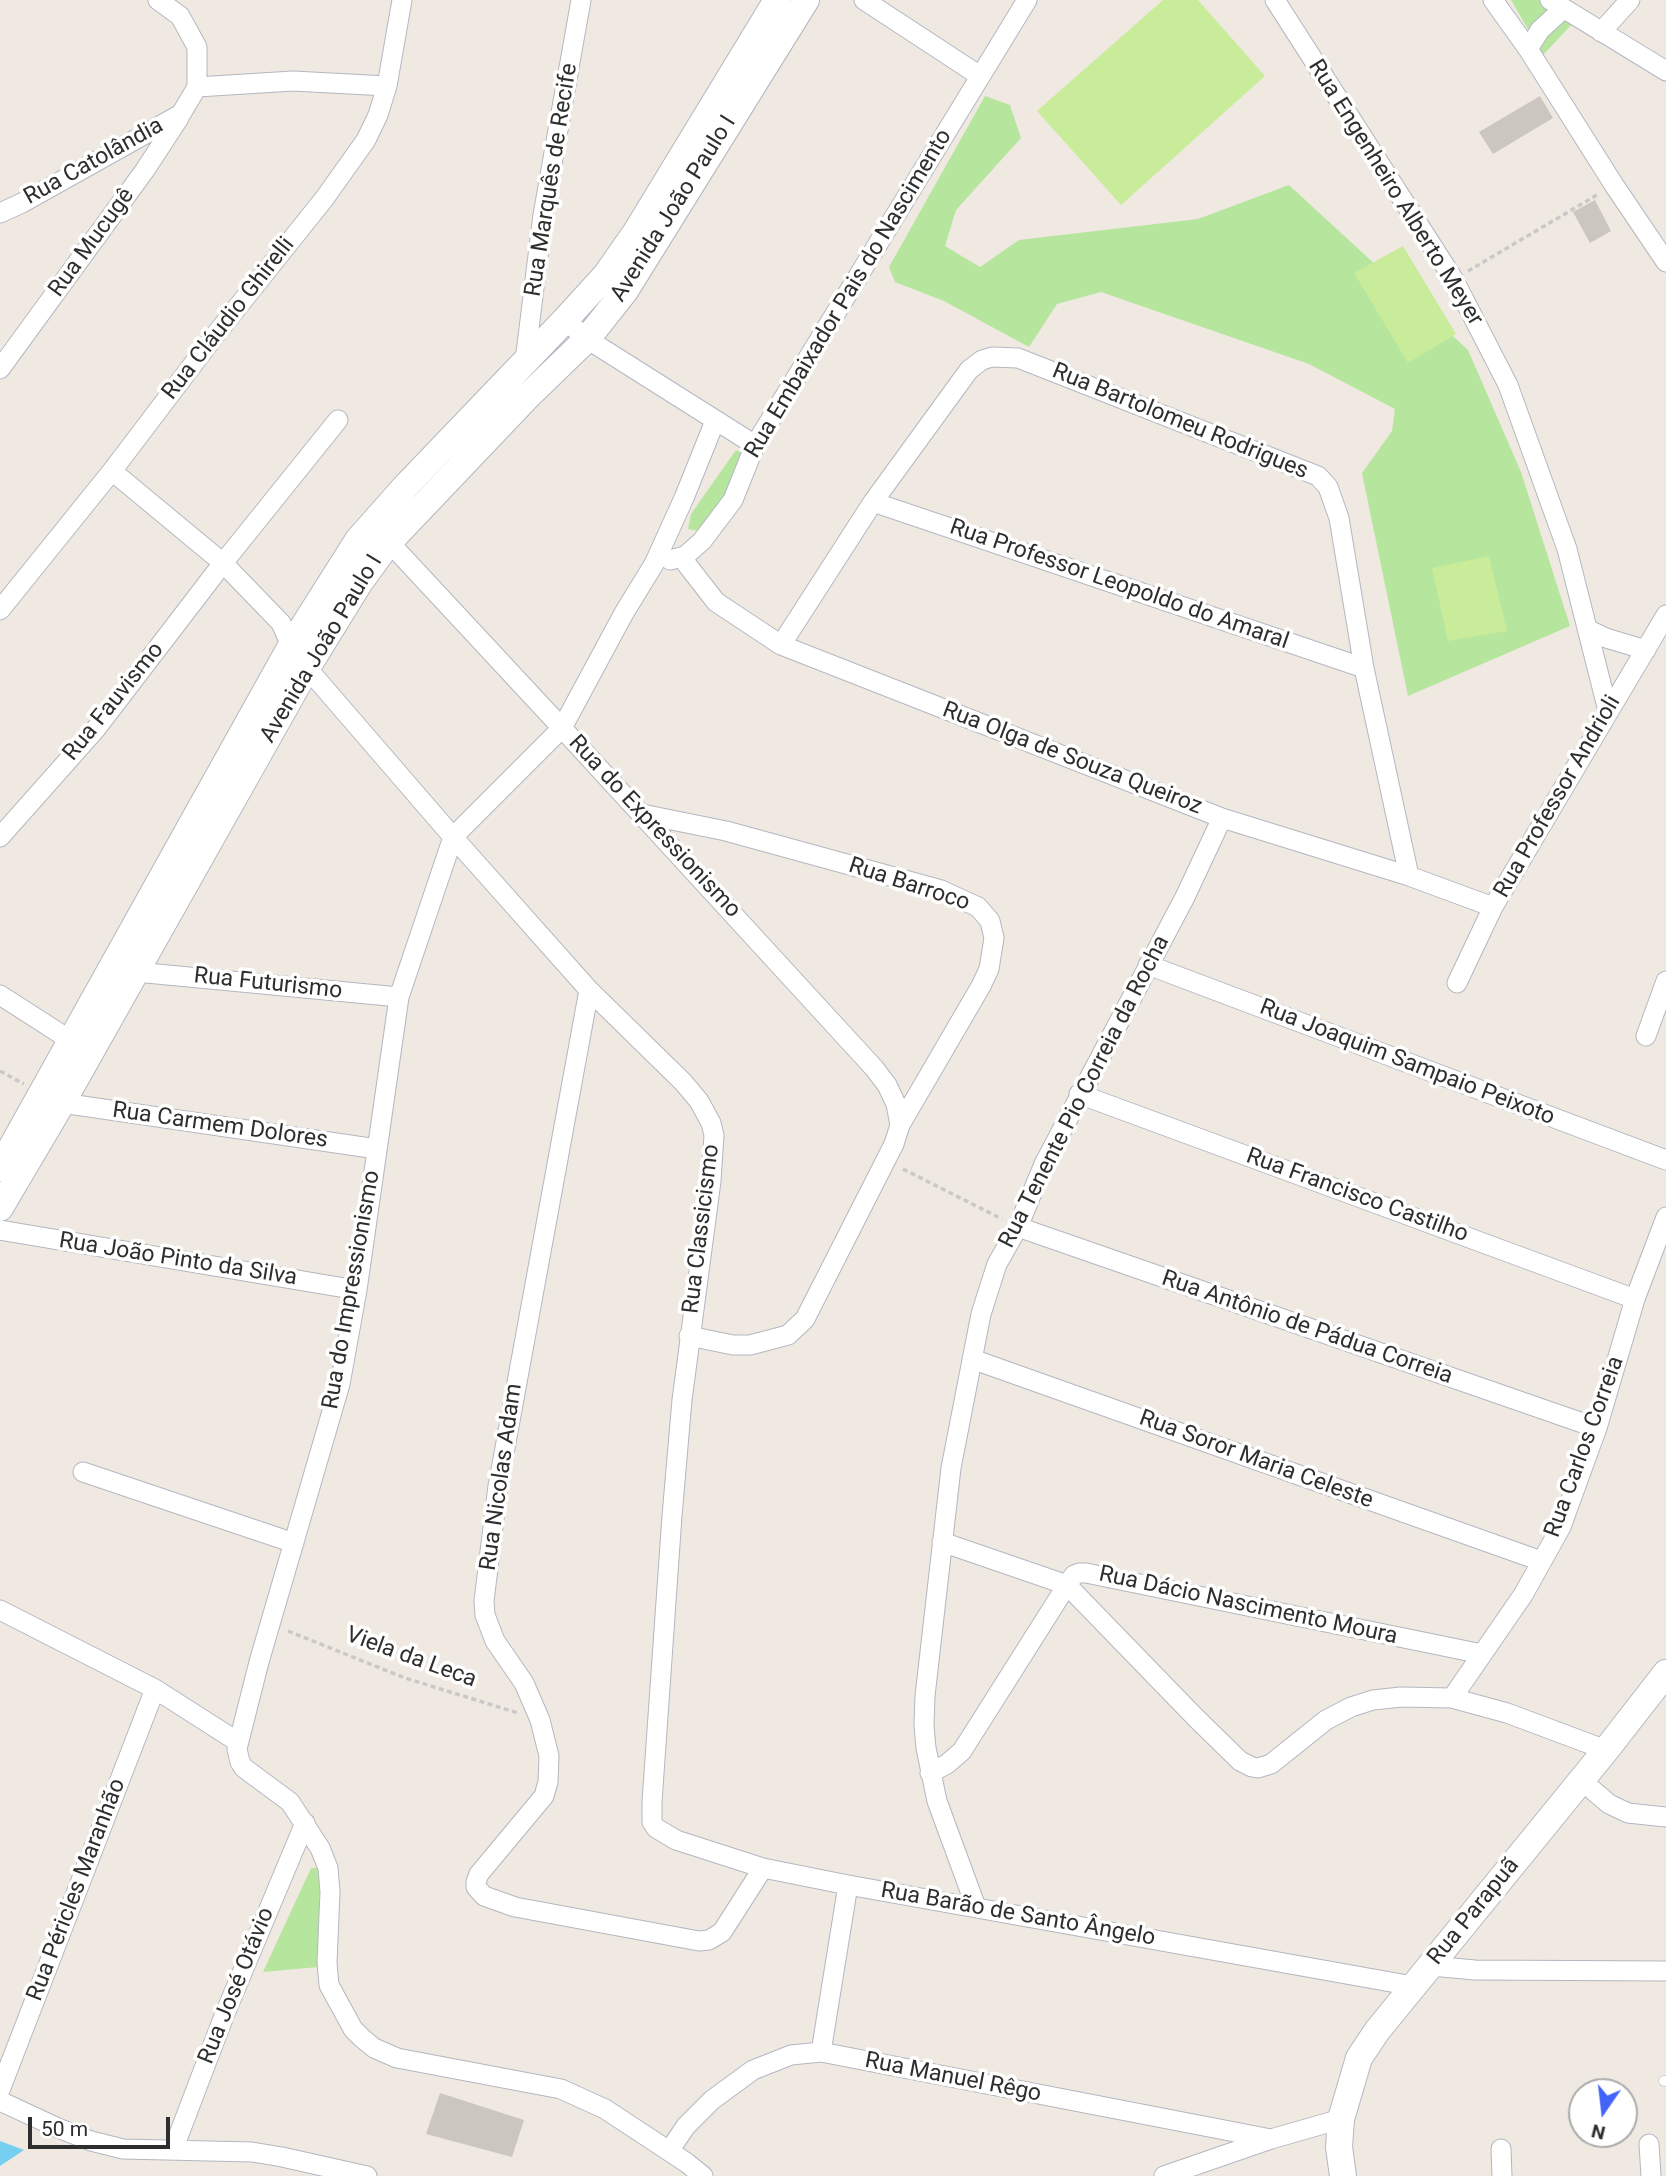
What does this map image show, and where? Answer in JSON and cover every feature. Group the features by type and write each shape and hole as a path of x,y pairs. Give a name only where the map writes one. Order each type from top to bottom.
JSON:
{"main road":[{"name":"Avenida João Paulo I","path":"0,1168 292,646 358,540 606,275 636,232 777,0"},
{"name":"Avenida João Paulo I","path":"0,1208 307,668 359,582 389,542 519,405 587,339 625,291 806,0"},
{"path":"389,542 387,532 398,506 437,453"},
{"name":"Rua Parapuã","path":"1343,2176 1339,2147 1341,2119 1359,2058 1377,2031 1666,1673"}],"street":[{"name":"Rua Catolândia","path":"0,213 181,114 197,86 197,47 180,16 158,0"},
{"name":"Rua Cláudio Ghirelli","path":"0,610 112,471 348,166 378,115 387,86 402,0"},
{"name":"Rua Marquês de Recife","path":"525,361 543,215 581,0"},
{"path":"864,0 979,76"},
{"name":"Rua Embaixador Pais do Nascimento","path":"654,564 685,556 702,541 733,500 755,444 1027,0"},
{"name":"Rua Engenheiro Alberto Meyer","path":"1275,0 1454,280 1507,385 1567,549 1608,711"},
{"path":"1493,0 1528,49 1666,262"},
{"path":"1601,32 1630,0"},
{"path":"1528,49 1556,4 1666,71"},
{"path":"197,86 293,81 387,86"},
{"name":"Rua Mucugê","path":"0,369 145,170 181,114"},
{"path":"565,320 587,339 755,444"},
{"name":"Rua Bartolomeu Rodrigues","path":"780,645 873,502 969,370 982,360 992,357 1018,358 1318,476 1328,487 1339,518 1364,668 1409,876"},
{"name":"Rua Fauvismo","path":"0,837 94,730 338,420"},
{"path":"453,836 562,728 624,613 654,564 715,421"},
{"name":"Rua Classicismo","path":"112,471 223,563 281,623 307,668 453,836 589,990 683,1082 699,1101 714,1135 711,1181 689,1336 672,1516 652,1802"},
{"name":"Rua Professor Leopoldo do Amaral","path":"873,502 1364,668"},
{"name":"Rua do Expressionismo","path":"389,542 874,1068 887,1085 896,1104 900,1125"},
{"name":"Rua Olga de Souza Queiroz","path":"681,557 716,602 780,645 1222,818 1409,876 1493,907"},
{"name":"Rua Professor Andrioli","path":"1457,983 1493,907 1666,615"},
{"path":"1587,629 1606,638 1646,650"},
{"name":"Rua Barroco","path":"642,814 726,831 941,890 978,906 990,921 994,938 989,969 900,1125 886,1160 805,1319 788,1335 743,1345 689,1336"},
{"name":"Rua Tenente Pio Correia da Rocha","path":"976,1907 946,1828 930,1773 925,1737 925,1696 951,1468 981,1314 994,1273 1044,1164 1185,897 1222,818"},
{"name":"Rua do Impressionismo","path":"238,1742 340,1384 357,1290 400,997 453,836"},
{"name":"Rua Joaquim Sampaio Peixoto","path":"1148,965 1666,1160"},
{"name":"Rua Futurismo","path":"136,972 400,997"},
{"path":"1646,1036 1666,981"},
{"name":"Rua Nicolas Adam","path":"589,990 498,1486 484,1601 485,1615 495,1641 524,1683 540,1720 549,1756 548,1782 544,1796 475,1882 484,1896 514,1907 699,1941 709,1940 722,1932 763,1868"},
{"path":"0,995 70,1040"},
{"name":"Rua Francisco Castilho","path":"1079,1094 1634,1299"},
{"name":"Rua Carmem Dolores","path":"62,1103 377,1149"},
{"name":"Rua Carlos Correia","path":"1452,1698 1523,1595 1561,1527 1597,1428 1634,1299 1666,1217"},
{"name":"Rua Antônio de Pádua Correia","path":"1015,1226 1597,1428"},
{"name":"Rua João Pinto da Silva","path":"0,1230 357,1290"},
{"name":"Rua Soror Maria Celeste","path":"972,1359 1541,1561"},
{"path":"83,1472 294,1543"},
{"name":"Rua Dácio Nascimento Moura","path":"942,1542 1067,1585 1074,1575 1086,1573 1482,1654"},
{"path":"930,1773 947,1764 973,1737 1067,1585 1195,1717 1240,1761 1252,1768 1271,1764 1326,1720 1351,1707 1373,1700 1401,1697 1452,1698 1507,1713 1606,1750"},
{"path":"0,1610 155,1689 238,1742 238,1755 244,1768 290,1802 320,1848 328,1868 329,1985 353,2029 374,2048 397,2058 561,2089 605,2109 669,2151 683,2169 703,2176"},
{"name":"Rua Péricles Maranhão","path":"0,2090 155,1689"},
{"path":"1581,1780 1609,1804 1628,1812 1666,1817"},
{"name":"Rua Barão de Santo Ângelo","path":"652,1802 652,1822 658,1831 677,1840 763,1868 976,1907 1422,1976 1475,1970 1666,1971"},
{"name":"Rua José Otávio","path":"173,2150 224,2016 305,1823"},
{"path":"821,2052 848,1885"},
{"name":"Rua Manuel Rêgo","path":"669,2151 686,2126 712,2100 754,2070 791,2056 821,2052 1271,2139"},
{"path":"0,2101 58,2129 123,2149 252,2152 367,2176"},
{"path":"1164,2176 1271,2139 1341,2119"},
{"path":"1649,2144 1651,2176"},
{"path":"1501,2149 1502,2176"}],"path":[{"path":"1454,280 1614,185"},
{"path":"886,1160 1015,1226"},
{"name":"Viela da Leca","path":"271,1624 405,1678 540,1720"}],"green space":[{"path":"1163,0 1198,0 1265,76 1121,205 1037,111"},
{"path":"1511,0 1540,0 1573,23 1543,55"},
{"path":"985,96 1010,105 1021,138 956,210 945,246 980,267 1019,240 1198,219 1289,185 1468,350 1521,472 1570,626 1408,696 1362,473 1392,431 1395,409 1309,364 1101,292 1057,304 1029,347 944,301 895,282 889,267"},
{"path":"1403,246 1456,334 1408,363 1354,273"},
{"path":"736,450 750,457 705,532 688,529 691,514"},
{"path":"1489,556 1507,631 1448,641 1432,568"},
{"path":"311,1868 320,1868 318,1967 263,1972"}],"water":[{"path":"0,2141 24,2150 0,2166"}],"building":[{"path":"1540,96 1553,118 1493,154 1479,132"},
{"path":"1595,200 1611,231 1590,243 1573,212"},
{"path":"440,2093 524,2120 512,2157 426,2134"}]}
